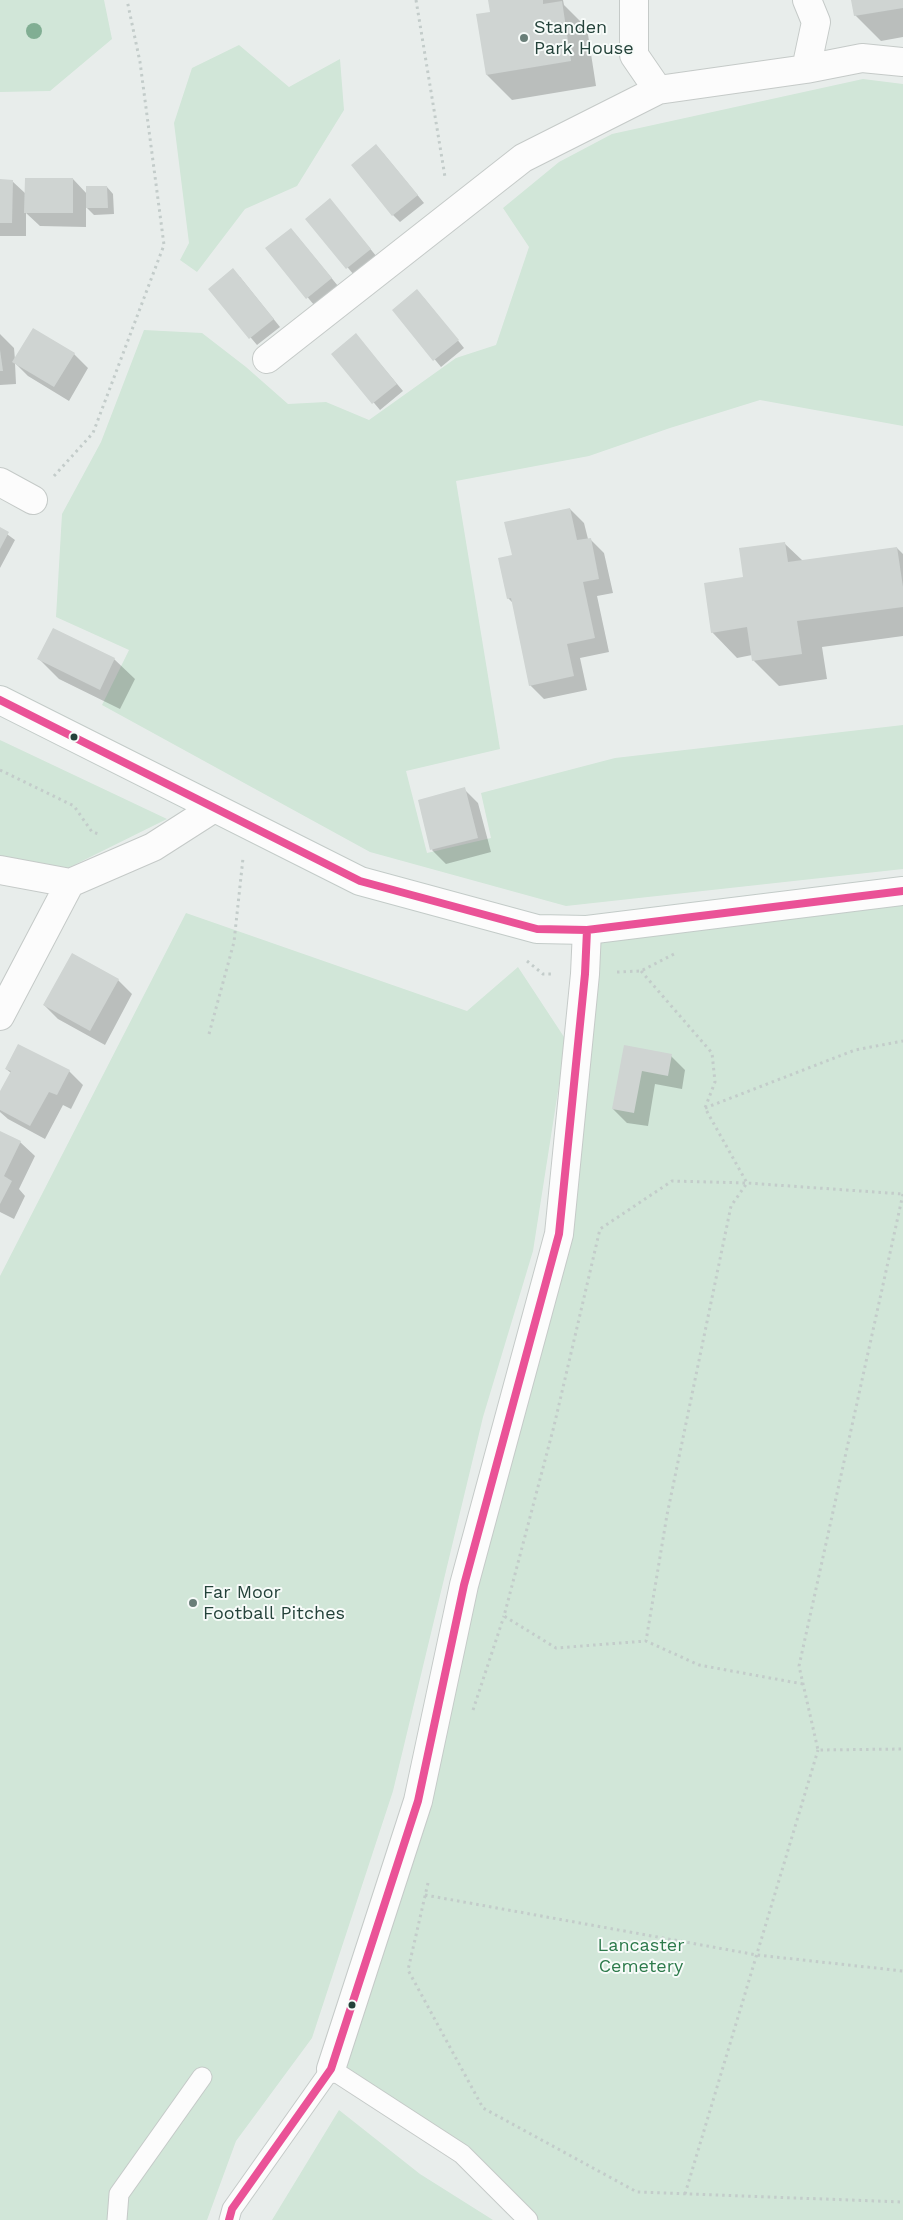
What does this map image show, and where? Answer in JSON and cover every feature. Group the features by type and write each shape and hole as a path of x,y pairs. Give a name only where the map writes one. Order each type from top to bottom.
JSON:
{"street":[{"path":"634,0 634,55 658,90"},
{"path":"806,68 816,22 807,0"},
{"path":"267,359 523,158 658,90 862,58 903,62"},
{"path":"0,482 33,500"},
{"path":"0,700 360,881 537,929 587,930 903,891"},
{"path":"0,870 70,883 153,847 214,808"},
{"path":"0,1016 70,883"},
{"path":"331,2069 418,1801 464,1585 559,1234 585,974 587,930"}],"lane":[{"path":"229,2220 232,2210 331,2069 462,2154 528,2220"},
{"path":"116,2220 119,2194 202,2077"}],"path":[{"path":"33,500 93,433 164,245 140,62 127,0"},
{"path":"416,0 452,214"},
{"path":"0,770 74,806 92,832 100,834"},
{"path":"209,1034 234,942 243,860 249,826"},
{"path":"641,971 712,1053 715,1082 705,1108"},
{"path":"705,1108 855,1050 903,1040"},
{"path":"705,1108 747,1183"},
{"path":"472,1714 504,1616 554,1426 600,1229 672,1182 747,1183 903,1194 799,1666 818,1750 685,2194"},
{"path":"646,1641 667,1515 731,1206 747,1183"},
{"path":"504,1616 556,1648 646,1641 699,1664 803,1684"},
{"path":"818,1750 903,1749"},
{"path":"430,1876 408,1970 483,2108 636,2192 903,2202"},
{"path":"425,1895 757,1955 903,1971"}],"green space":[{"path":"0,0 104,0 112,39 50,91 0,92"},
{"path":"239,45 289,87 340,59 344,110 297,186 245,209 197,272 180,260 189,243 174,123 192,68"},
{"path":"863,79 903,84 903,426 760,400 589,456 456,481 500,749 406,771 427,853 491,838 481,793 615,758 903,725 903,869 566,906 370,852 102,705 129,650 56,617 62,514 101,442 144,330 202,333 246,367 288,404 326,402 369,420 456,358 496,345 529,247 503,208 559,162 612,134"},
{"path":"0,740 167,819 68,868 0,857"},
{"name":"Lancaster Cemetery","path":"903,891 903,2220 535,2220 462,2154 331,2069 559,1234 587,930"},
{"name":"Far Moor Football Pitches","path":"186,913 467,1011 518,967 566,1040 533,1251 483,1417 393,1791 312,2038 236,2141 207,2220 0,2220 0,1276"},
{"path":"339,2110 420,2174 493,2220 272,2220"}],"building":[{"name":"Standen Park House","path":"488,0 543,0 543,4 562,1 571,61 486,75 476,14 490,12"},
{"path":"851,0 903,0 903,8 854,16"},
{"path":"376,144 418,195 392,216 351,165"},
{"path":"25,178 73,178 73,213 24,213"},
{"path":"0,179 13,180 12,223 0,223"},
{"path":"86,186 107,186 108,208 86,208"},
{"path":"330,198 371,249 346,269 305,219"},
{"path":"291,228 332,278 306,299 265,248"},
{"path":"233,268 274,319 249,339 208,289"},
{"path":"417,289 459,340 433,361 392,310"},
{"path":"33,328 75,353 54,387 12,362"},
{"path":"356,333 397,384 372,404 331,354"},
{"path":"0,350 3,371 0,371"},
{"path":"570,508 577,540 591,538 599,579 583,582 595,638 567,644 574,676 529,686 511,598 507,599 498,558 512,555 504,522"},
{"path":"0,527 9,532 0,549"},
{"path":"785,542 788,562 897,547 903,587 903,607 797,621 802,654 752,661 747,627 711,633 704,583 743,577 739,548"},
{"path":"53,628 115,658 100,690 37,659"},
{"path":"465,787 478,838 430,850 418,800"},
{"path":"72,953 119,979 90,1031 43,1005"},
{"path":"18,1044 70,1070 57,1095 49,1092 30,1126 0,1110 0,1091 11,1071 5,1069"},
{"path":"624,1045 672,1054 668,1076 642,1071 634,1113 612,1109"},
{"path":"0,1131 21,1141 4,1176 12,1181 0,1204"}],"transit line":[{"path":"0,700 360,881 537,929 587,930 903,891"},
{"path":"229,2220 232,2209 331,2069 418,1801 464,1585 559,1234 585,974 587,930"}],"place":[{"name":"Standen Park House","path":"524,38"},
{"name":"Far Moor Football Pitches","path":"193,1603"}]}
